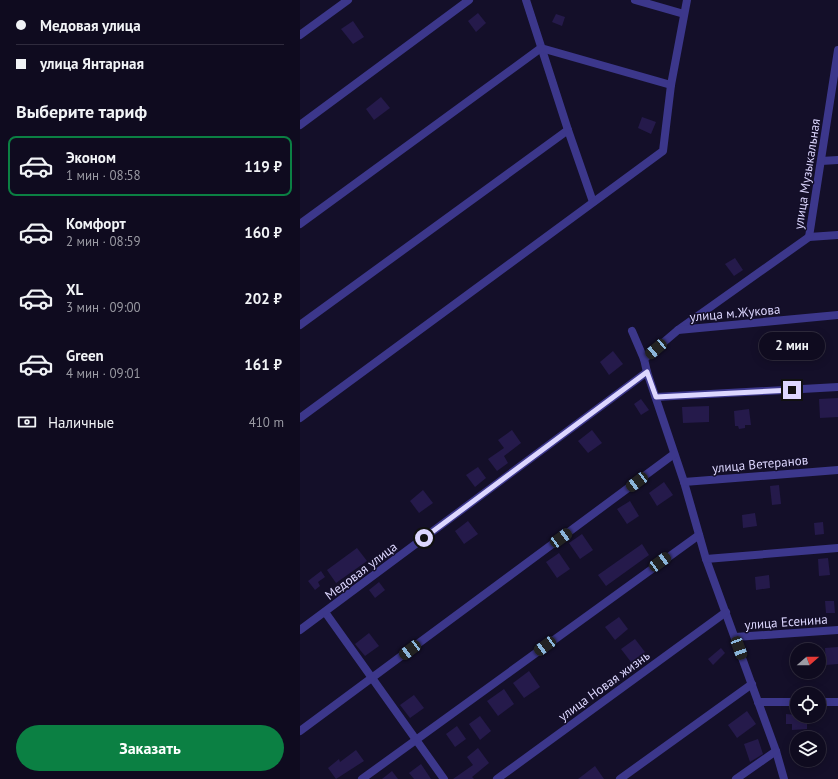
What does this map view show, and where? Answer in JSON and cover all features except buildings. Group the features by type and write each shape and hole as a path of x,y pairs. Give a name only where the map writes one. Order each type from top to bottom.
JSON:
{"street":[{"path":"300,35 348,0"},
{"path":"300,125 469,0"},
{"path":"526,0 593,202"},
{"path":"635,0 684,14"},
{"path":"300,418 663,151 671,85 687,0"},
{"path":"541,48 671,85"},
{"path":"300,224 541,48"},
{"name":"улица Музыкальная","path":"678,330 809,237 836,80 838,50"},
{"path":"300,325 568,130"},
{"path":"821,161 838,160"},
{"path":"809,237 838,235"},
{"name":"улица м.Жукова","path":"644,359 678,330 838,315"},
{"path":"632,331 644,359 684,482 706,559 776,751 784,779"},
{"name":"Медовая улица","path":"300,630 647,372"},
{"path":"656,397 838,387"},
{"path":"300,731 674,454"},
{"name":"улица Ветеранов","path":"684,482 838,470"},
{"path":"362,779 699,534"},
{"path":"706,559 838,548"},
{"path":"325,612 444,779"},
{"name":"улица Новая жизнь","path":"497,779 726,612"},
{"name":"улица Есенина","path":"735,637 838,630"},
{"path":"620,779 752,684"},
{"path":"758,702 790,702"},
{"path":"826,702 838,702"},
{"path":"736,779 776,751"}],"route":[{"path":"424,538 647,372 656,397 792,390"}]}
